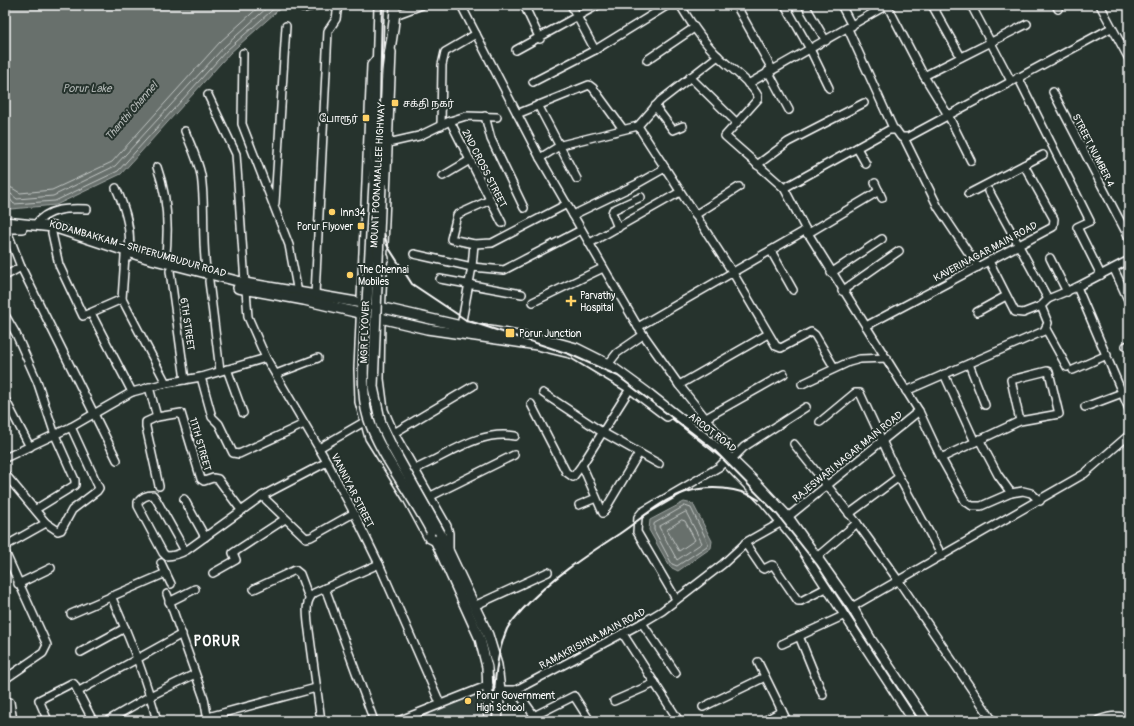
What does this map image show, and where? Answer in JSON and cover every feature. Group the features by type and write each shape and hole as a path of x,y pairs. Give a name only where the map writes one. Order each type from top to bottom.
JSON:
{"main road":[{"name":"MGR FLYOVER","path":"380,5 378,56 382,71"},
{"name":"MGR FLYOVER","path":"395,5 391,48 382,71 364,346 365,385 368,416 377,439 417,505 449,551 488,635 497,665 500,690 498,721"},
{"name":"KODAMBAKKAM – SRIPERUMBUDUR ROAD","path":"5,226 35,225 53,228 128,255"},
{"name":"KODAMBAKKAM – SRIPERUMBUDUR ROAD","path":"5,226 52,233 208,278 381,318"},
{"path":"364,256 384,258"},
{"name":"KODAMBAKKAM – SRIPERUMBUDUR ROAD","path":"245,286 315,295 382,307"},
{"name":"ARCOT ROAD","path":"382,307 461,326 554,342 576,348 632,385 728,459 764,501 785,520 817,557 852,607 871,640 926,721"},
{"name":"ARCOT ROAD","path":"381,318 464,336 556,349 574,354 606,368"},
{"name":"ARCOT ROAD","path":"785,520 912,720"},
{"name":"MGR FLYOVER","path":"436,532 436,542 480,639 487,667 489,685 488,721"},
{"path":"1099,721 1111,717 1122,717 1129,720"}],"street":[{"path":"303,8 318,5"},
{"path":"315,295 328,31 336,19 338,5"},
{"path":"395,15 422,5"},
{"path":"461,5 540,158 638,327 679,385 727,445 728,459"},
{"path":"524,5 540,39"},
{"path":"570,5 595,50"},
{"path":"516,50 540,39 598,5"},
{"path":"534,82 595,50 668,5"},
{"path":"680,5 694,28 718,56 757,94 758,99 725,136 784,188 831,273 887,358 919,411 941,458 965,501 972,506 981,506 1011,493 1029,492 1040,501"},
{"path":"736,5 789,110"},
{"path":"785,5 810,49 829,88"},
{"path":"805,5 826,41"},
{"path":"841,5 893,128 904,138 938,207 978,267"},
{"path":"748,84 770,70 850,27 877,8 887,5 924,76 948,115 971,161"},
{"path":"932,5 961,57"},
{"path":"1100,5 1129,59"},
{"path":"974,6 1011,81"},
{"path":"924,76 1028,24"},
{"path":"275,205 286,26"},
{"path":"647,60 694,28"},
{"path":"904,138 1111,28"},
{"path":"441,126 442,65 445,52 476,34"},
{"name":"MOUNT POONAMALLEE HIGHWAY","path":"391,48 393,60 388,143 380,379 384,410 394,433 431,496 449,533 449,551"},
{"path":"243,52 242,124 275,205 289,245 298,293"},
{"name":"MOUNT POONAMALLEE HIGHWAY","path":"378,56 371,65 362,303 360,313 358,356 359,402 369,438 407,499 428,538 436,542"},
{"path":"540,158 561,145 638,126 655,106 718,56"},
{"path":"690,77 736,122"},
{"path":"1018,77 1090,221 1077,227 1101,276"},
{"path":"517,114 589,85 623,129"},
{"name":"STREET NUMBER 4","path":"1053,92 1129,238"},
{"name":"VANNIYAR STREET","path":"208,95 236,154 248,317 266,358 327,462 354,513 379,564 440,703"},
{"path":"757,165 788,142 864,103"},
{"path":"538,105 561,145 577,179"},
{"path":"655,106 673,130 683,126"},
{"path":"388,143 419,136 450,121 466,116 497,117"},
{"path":"485,116 490,139 524,208"},
{"name":"2ND CROSS STREET","path":"450,121 502,224"},
{"path":"638,126 733,273 776,346 781,348 808,332 814,334 834,368"},
{"path":"784,188 893,128"},
{"path":"185,131 197,160 201,175 202,239 223,370 243,413"},
{"path":"857,148 866,164"},
{"path":"968,194 1043,155"},
{"path":"443,176 470,160"},
{"name":"KAVERINAGAR MAIN ROAD","path":"866,326 1053,227 1054,219 1024,165"},
{"name":"6TH STREET","path":"157,166 162,182 166,206 168,267 185,380"},
{"path":"573,215 635,185 665,168"},
{"path":"638,327 770,251 880,194 875,183"},
{"path":"695,215 739,187"},
{"path":"116,188 123,202 130,229 131,241 122,299 166,383"},
{"path":"990,191 1048,299"},
{"path":"590,243 680,192"},
{"path":"618,228 612,210 641,197"},
{"path":"490,200 457,215 451,239 474,244 495,242 567,204"},
{"path":"35,225 41,217 49,213 71,208 87,209"},
{"path":"5,226 21,267 117,460"},
{"path":"414,254 472,267 500,270 508,269 581,230"},
{"path":"52,233 59,265 82,316 122,299"},
{"path":"831,273 882,239"},
{"path":"461,326 472,267 474,244"},
{"path":"770,251 793,290"},
{"path":"842,291 899,251"},
{"path":"1050,258 1067,292"},
{"path":"989,260 1006,296 1015,312 1018,314 1041,306 1048,299 1101,276 1129,260"},
{"path":"5,276 21,267"},
{"path":"533,302 604,268"},
{"path":"1114,269 1129,302"},
{"path":"440,279 522,294"},
{"path":"1077,287 1129,409"},
{"path":"977,312 1006,296"},
{"path":"906,391 1046,329 1048,323 1041,306"},
{"path":"92,312 132,392"},
{"path":"5,315 16,334 37,381 55,435 76,483 36,509"},
{"path":"1046,329 1070,369 1107,355"},
{"path":"606,368 617,353 643,334"},
{"path":"679,385 768,334"},
{"path":"358,356 380,357"},
{"path":"5,458 71,427 132,392 166,383 201,377 266,358"},
{"path":"276,374 318,358"},
{"path":"802,384 834,368 860,359 887,358"},
{"path":"969,364 985,405"},
{"path":"941,458 1020,421 1059,414 1049,372 1047,371 1011,380 1020,421"},
{"path":"706,418 784,374"},
{"path":"944,374 977,440 1011,493"},
{"path":"201,377 212,417 219,424 233,454 239,454 304,424"},
{"path":"531,404 569,476 574,476 632,385"},
{"path":"394,433 473,386"},
{"path":"149,387 156,417 148,420 146,424 159,486"},
{"path":"820,422 855,393 859,392 899,477 942,556"},
{"path":"543,393 602,432 659,464"},
{"path":"1085,407 1122,393"},
{"path":"5,399 30,447"},
{"path":"676,599 637,532 638,517 642,512 719,467 744,447 806,407"},
{"name":"RAJESWARI NAGAR MAIN ROAD","path":"744,544 785,520 919,411"},
{"name":"11TH STREET","path":"156,417 181,413 201,479 204,481 213,478 218,479 241,510"},
{"path":"319,448 364,422"},
{"path":"5,474 36,509 46,523 58,531 61,530 72,510 98,490 98,485 71,427"},
{"path":"415,469 485,436 498,434 514,436"},
{"path":"852,607 1040,501 1084,474 1129,435"},
{"path":"794,444 857,523 898,580 993,721"},
{"path":"603,513 639,453"},
{"path":"431,496 514,455"},
{"path":"185,551 156,498 153,495 149,495 141,499 138,502 138,506 163,553 166,556 174,556 185,551 262,496 327,462"},
{"path":"582,465 605,520"},
{"path":"849,514 899,477"},
{"path":"262,496 303,537 308,538 354,513"},
{"path":"579,505 596,498"},
{"path":"184,499 205,537"},
{"path":"213,573 236,560 233,553 285,519"},
{"path":"5,546 46,523"},
{"path":"817,557 857,523"},
{"path":"744,544 762,568 774,566 798,601 801,601 828,587"},
{"name":"RAMAKRISHNA MAIN ROAD","path":"516,690 623,634 662,611 723,564 744,544"},
{"path":"5,552 46,648 43,652 5,679"},
{"path":"161,563 171,584"},
{"path":"309,598 324,588 379,564"},
{"path":"18,584 51,568"},
{"path":"254,589 295,570 300,574 309,598 307,609 308,624 321,721"},
{"path":"474,606 548,572"},
{"path":"71,614 166,573"},
{"path":"324,588 374,721"},
{"path":"195,589 168,598 204,698 208,719"},
{"path":"111,596 125,628 150,696 157,721"},
{"path":"782,644 845,615"},
{"path":"642,623 676,673"},
{"path":"81,652 125,628"},
{"path":"79,691 136,658 182,634"},
{"path":"623,634 679,721"},
{"path":"799,636 823,695"},
{"path":"758,662 787,721"},
{"path":"107,721 150,696 196,674"},
{"path":"702,707 765,677"},
{"path":"48,721 39,700 72,683 79,691 93,721"},
{"path":"614,701 654,683"},
{"path":"398,721 440,703 489,685"},
{"path":"201,721 316,688"},
{"path":"500,690 516,690 536,718 574,696 590,721"},
{"path":"10,702 13,721"},
{"path":"764,721 782,711"}],"shaded area":[{"name":"Porur Government High School","path":"482,691 481,721 431,721 428,711"}],"water":[{"name":"Porur Lake","path":"5,5 284,5 230,53 121,174 56,205 11,209 5,199"},
{"path":"684,502 693,504 712,541 711,548 678,571 670,567 649,530 650,520"}],"railway":[{"path":"382,5 378,206 387,245 412,284 466,320 569,354 618,376 713,449 776,513 817,565 919,721"},
{"path":"492,721 494,686 500,651 507,629 522,610 556,578 651,510 677,495 704,488 724,488 742,492 759,500"}],"place":[{"name":"சக்தி நகர்","path":"395,103"},
{"name":"போரூர்","path":"366,118"},
{"name":"Inn34","path":"332,212"},
{"name":"Porur Flyover","path":"361,226"},
{"name":"The Chennai Mobiles","path":"350,275"},
{"name":"Parvathy Hospital","path":"571,301"},
{"name":"Porur Junction","path":"510,333"},
{"name":"Porur Government High School","path":"468,701"}],"district":[{"name":"PORUR","path":"217,641"}],"water label":[{"name":"Thanthi Channel","path":"131,111"}]}
